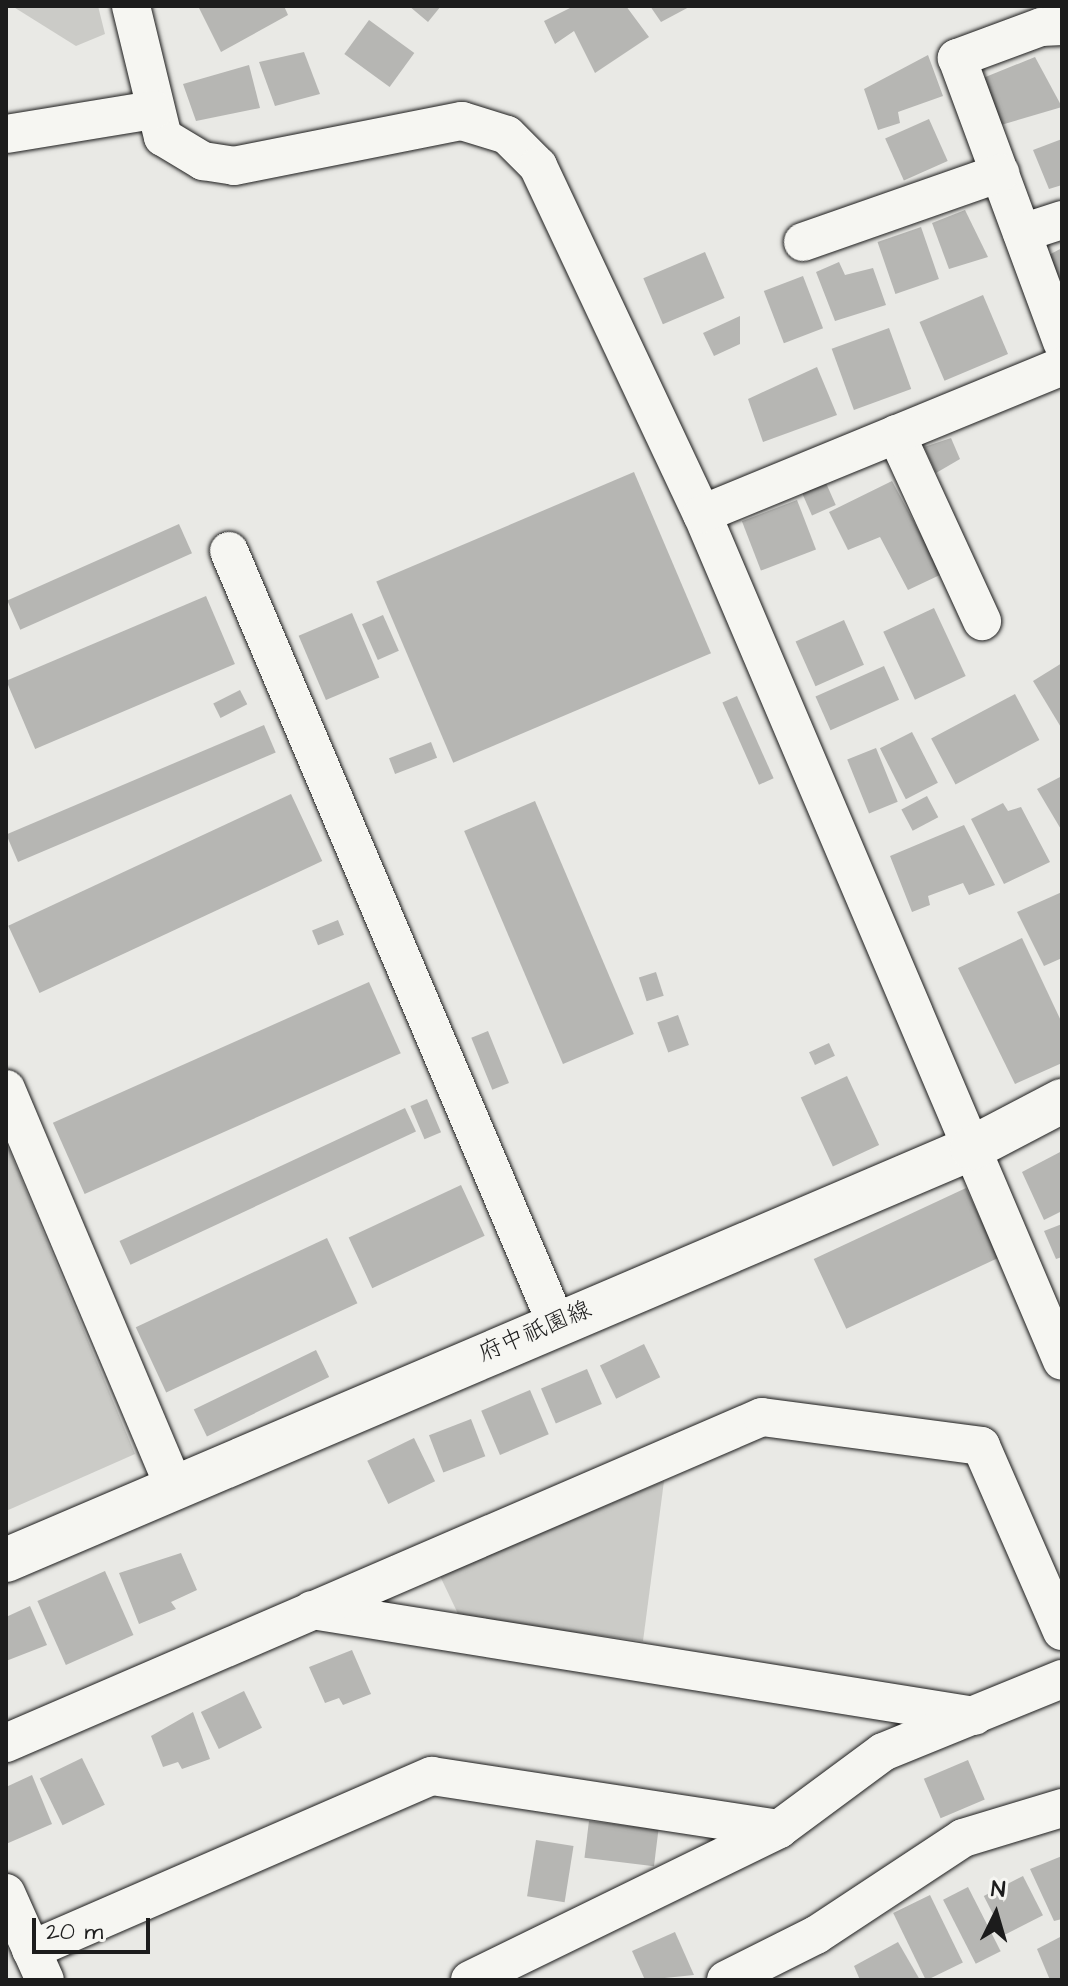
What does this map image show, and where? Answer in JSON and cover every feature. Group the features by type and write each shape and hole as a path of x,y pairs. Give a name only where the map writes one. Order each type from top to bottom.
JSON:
{"main road":[{"name":"府中祇園線","path":"6,1560 972,1148 1062,1101"}],"street":[{"path":"131,6 163,137 203,161 234,166 462,121 507,135 538,166 702,514 1062,1361"},
{"path":"1062,26 1041,27 957,58 1062,342"},
{"path":"7,134 154,110"},
{"path":"803,242 1000,173"},
{"path":"1022,233 1062,220"},
{"path":"702,514 1062,366"},
{"path":"896,434 982,621"},
{"path":"229,551 556,1323"},
{"path":"6,1089 174,1487"},
{"path":"6,1743 762,1417 981,1446 1062,1631"},
{"path":"312,1610 975,1716"},
{"path":"470,1980 779,1829 883,1752 1062,1679"},
{"path":"6,1893 38,1965 432,1776 779,1829"},
{"path":"726,1980 816,1935 963,1838 1062,1808"}],"shaded area":[{"path":"12,6 98,6 105,34 76,46"},
{"path":"6,1142 135,1454 6,1511"},
{"path":"664,1481 643,1641 460,1618 440,1576"}],"building":[{"path":"198,6 284,6 288,15 221,52"},
{"path":"409,6 441,6 428,22"},
{"path":"574,6 626,6 649,37 595,73 574,31 555,44 544,21"},
{"path":"650,6 691,6 661,22"},
{"path":"369,20 414,53 390,87 344,54"},
{"path":"304,52 320,94 275,106 259,62"},
{"path":"928,55 943,96 898,112 900,123 878,130 864,89"},
{"path":"1035,57 1062,107 1001,125 983,78"},
{"path":"249,65 260,108 196,121 183,84"},
{"path":"929,119 948,161 904,181 885,139"},
{"path":"1062,139 1062,185 1049,189 1033,150"},
{"path":"965,210 988,257 949,269 932,223"},
{"path":"921,227 939,279 895,294 878,242"},
{"path":"1062,248 1062,298 1043,258"},
{"path":"705,252 725,298 663,324 643,278"},
{"path":"839,262 845,275 873,268 886,305 835,321 816,272"},
{"path":"803,276 823,328 784,343 764,291"},
{"path":"983,295 1008,354 944,381 919,322"},
{"path":"740,316 740,344 714,356 703,333"},
{"path":"889,328 911,389 854,410 832,349"},
{"path":"817,367 837,415 763,442 748,399"},
{"path":"951,438 960,459 936,473 924,447"},
{"path":"634,472 711,653 453,763 376,581"},
{"path":"892,481 942,574 908,590 880,537 848,550 829,512"},
{"path":"826,483 836,505 812,516 802,494"},
{"path":"797,500 816,549 761,571 742,521"},
{"path":"179,524 192,553 20,630 7,600"},
{"path":"206,596 235,664 35,749 6,681"},
{"path":"934,608 966,676 915,700 883,632"},
{"path":"352,613 379,677 326,700 299,636"},
{"path":"383,615 399,651 378,660 362,624"},
{"path":"844,620 864,665 816,686 796,642"},
{"path":"1062,663 1062,729 1033,681"},
{"path":"884,666 899,700 831,730 815,697"},
{"path":"240,690 247,704 221,718 213,704"},
{"path":"1015,694 1039,740 956,785 931,739"},
{"path":"737,696 774,778 759,785 722,703"},
{"path":"264,725 276,753 18,862 6,834"},
{"path":"912,732 938,783 906,799 880,748"},
{"path":"431,742 437,758 395,774 389,758"},
{"path":"876,748 898,802 869,813 847,760"},
{"path":"1062,776 1062,831 1037,789"},
{"path":"291,794 322,861 40,993 8,926"},
{"path":"927,796 938,817 913,831 901,810"},
{"path":"535,801 634,1034 563,1064 464,831"},
{"path":"1003,803 1008,811 1021,807 1050,862 1004,884 971,819"},
{"path":"964,825 995,885 969,895 963,883 928,896 930,905 912,912 890,856"},
{"path":"1062,892 1062,958 1044,966 1017,912"},
{"path":"338,920 344,935 318,945 312,930"},
{"path":"1022,938 1062,1023 1062,1063 1015,1084 958,968"},
{"path":"656,972 664,996 647,1001 639,978"},
{"path":"369,982 401,1053 85,1194 53,1123"},
{"path":"678,1015 689,1045 668,1053 657,1023"},
{"path":"488,1031 509,1083 492,1090 471,1038"},
{"path":"829,1043 835,1056 815,1065 809,1052"},
{"path":"847,1076 879,1145 833,1166 801,1098"},
{"path":"427,1099 441,1132 424,1139 410,1106"},
{"path":"405,1108 416,1132 131,1265 120,1241"},
{"path":"1062,1151 1062,1211 1044,1220 1022,1172"},
{"path":"461,1185 485,1236 372,1288 349,1237"},
{"path":"966,1188 999,1258 846,1329 814,1259"},
{"path":"1062,1224 1062,1257 1056,1259 1044,1231"},
{"path":"327,1238 357,1303 166,1392 136,1327"},
{"path":"644,1344 660,1377 616,1399 600,1365"},
{"path":"316,1350 329,1377 207,1437 194,1410"},
{"path":"587,1369 602,1404 556,1424 541,1389"},
{"path":"530,1390 549,1434 500,1455 481,1411"},
{"path":"471,1419 485,1456 443,1472 429,1435"},
{"path":"414,1438 435,1481 388,1504 367,1461"},
{"path":"181,1553 197,1590 171,1602 176,1609 139,1624 119,1573"},
{"path":"105,1571 133,1635 66,1665 37,1601"},
{"path":"30,1606 47,1645 6,1661 6,1617"},
{"path":"352,1650 371,1694 343,1705 339,1698 325,1703 309,1667"},
{"path":"244,1691 262,1728 219,1749 201,1712"},
{"path":"193,1712 210,1759 182,1769 178,1762 163,1767 151,1736"},
{"path":"82,1758 105,1805 63,1825 40,1779"},
{"path":"968,1760 985,1800 941,1818 924,1779"},
{"path":"32,1775 52,1824 6,1844 6,1787"},
{"path":"589,1821 658,1830 654,1866 584,1858"},
{"path":"536,1840 574,1846 565,1902 527,1896"},
{"path":"1062,1856 1062,1919 1054,1921 1030,1869"},
{"path":"1023,1876 1043,1915 1004,1935 984,1896"},
{"path":"968,1887 1001,1951 976,1964 943,1900"},
{"path":"930,1895 963,1962 926,1980 893,1913"},
{"path":"675,1932 694,1975 645,1980 632,1951"},
{"path":"1062,1936 1062,1980 1050,1980 1037,1949"},
{"path":"898,1942 920,1980 860,1980 854,1966"}]}
